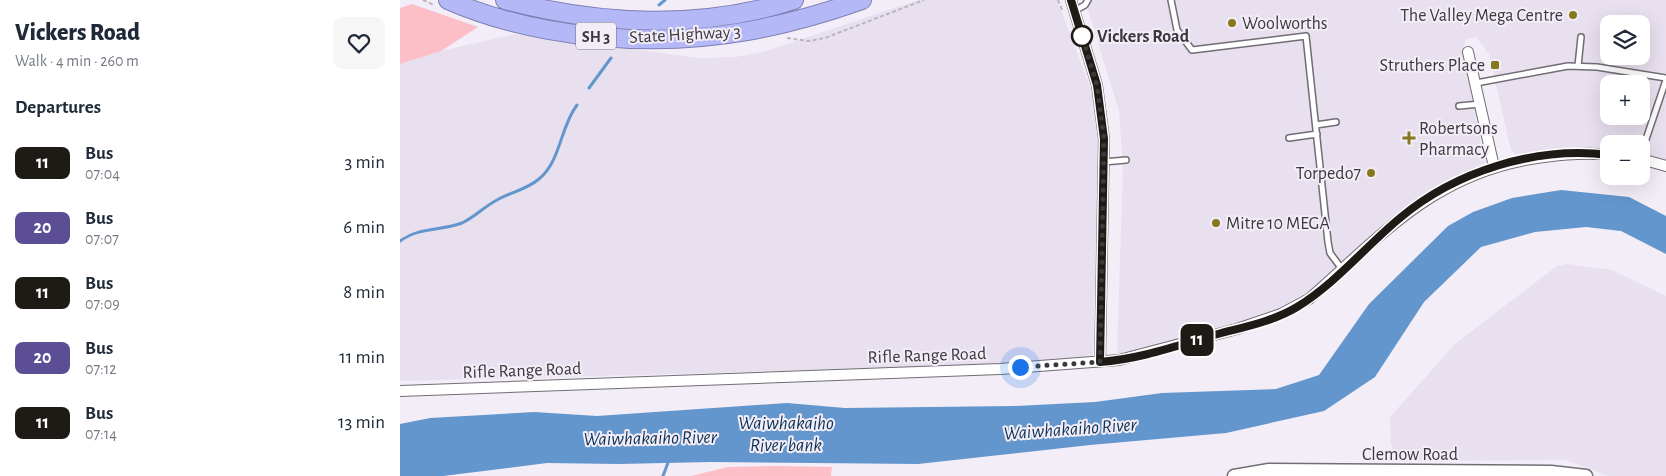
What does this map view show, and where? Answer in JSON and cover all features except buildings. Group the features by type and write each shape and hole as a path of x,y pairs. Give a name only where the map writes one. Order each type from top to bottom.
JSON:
{"highway":[{"name":"State Highway 3","path":"448,0 479,12 544,28 576,34 648,39 711,36 748,31 801,20 862,0"},
{"name":"State Highway 3","path":"505,0 570,14 653,21 726,14 794,0"}],"street":[{"path":"1071,0 1097,85 1104,139 1100,362"},
{"path":"1468,52 1494,167"},
{"name":"Rifle Range Road","path":"400,392 1000,368 1100,362 1144,356 1281,314 1309,299 1418,204 1462,179 1520,160 1570,153 1600,155"},
{"path":"1650,162 1666,166"},
{"name":"Clemow Road","path":"1234,476 1269,470 1332,473 1551,472 1586,476"}],"lane":[{"path":"1074,11 1086,5 1088,0"},
{"path":"1171,0 1177,30 1192,50 1306,36 1329,247 1334,260 1342,269"},
{"path":"1578,66 1581,37"},
{"path":"1476,83 1568,66 1597,67 1666,79 1647,135"},
{"path":"1459,106 1480,104"},
{"path":"1316,125 1336,122"},
{"path":"1289,138 1317,134"},
{"path":"1104,162 1126,160"}],"path":[{"path":"1058,0 1065,18"}],"shaded area":[{"path":"918,0 1057,0 1094,97 1099,138 1093,354 1088,363 400,381 400,64 441,51 515,34 700,58 736,57 766,51"},
{"name":"The Valley Mega Centre","path":"1085,0 1666,0 1666,165 1650,162 1650,135 1600,135 1600,153 1517,155 1511,150 1489,54 1476,37 1466,39 1463,51 1485,163 1413,203 1335,276 1285,311 1172,348 1117,354 1123,167 1119,111"},
{"path":"412,4 478,27 441,51 400,64 400,8"},
{"path":"1567,264 1612,270 1666,296 1666,476 1608,476 1566,460 1397,461 1391,444 1390,417 1456,343 1557,266"},
{"path":"728,467 832,467 831,476 691,476"}],"water":[{"name":"Waiwhakaiho River bank","path":"1561,190 1629,197 1666,216 1666,254 1621,231 1586,227 1535,232 1481,247 1424,302 1375,377 1324,411 1226,433 1090,445 918,464 547,463 443,476 400,476 400,424 430,418 534,412 597,416 787,403 845,408 1014,406 1095,402 1162,393 1276,389 1319,375 1369,304 1448,226 1473,212 1512,198"}],"waterway":[{"path":"659,5 665,0"},
{"path":"589,88 611,58"},
{"path":"400,241 415,233 462,223 493,202 529,186 539,179 552,163 567,123 577,105"},
{"path":"663,476 669,460"}],"bus line":[{"name":"11","path":"1071,0 1097,85 1104,139 1100,362 1144,356 1237,329 1296,308 1309,299 1400,217 1440,190 1462,179 1520,160 1570,153 1600,154"}],"place":[{"name":"The Valley Mega Centre","path":"1573,15"},
{"name":"Woolworths","path":"1232,23"},
{"name":"Vickers Road","path":"1082,36"},
{"name":"Struthers Place","path":"1495,65"},
{"name":"Robertsons Pharmacy","path":"1409,138"},
{"name":"Torpedo7","path":"1371,173"},
{"name":"Mitre 10 MEGA","path":"1216,223"}],"route":[{"path":"1020,367 1100,362 1104,139 1097,85 1082,36"}],"water label":[{"name":"Waiwhakaiho River","path":"1070,428"},
{"name":"Waiwhakaiho River","path":"650,437"}]}
